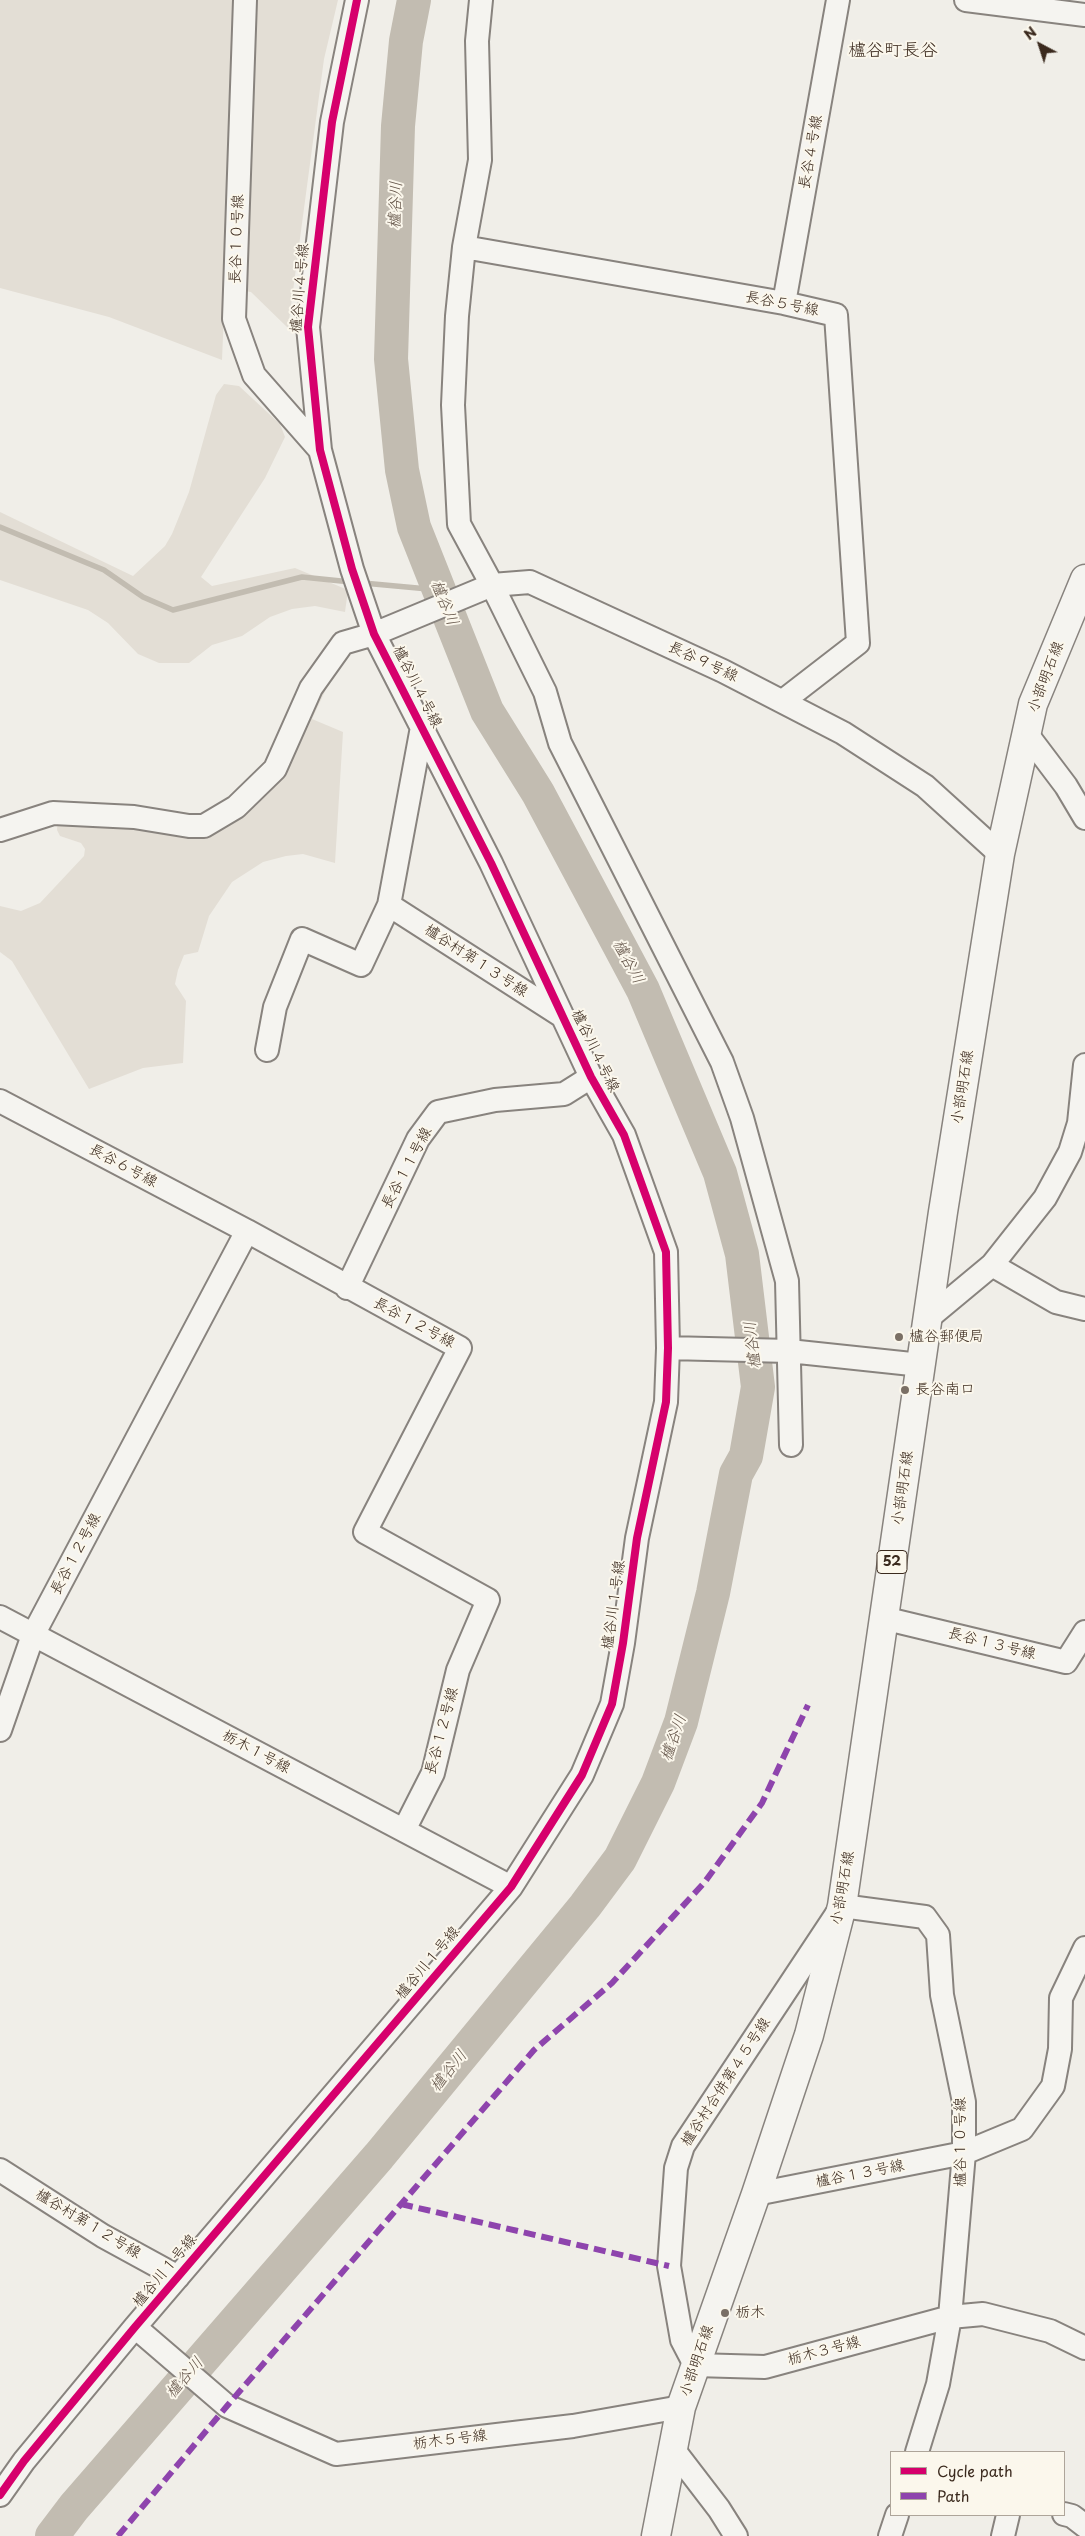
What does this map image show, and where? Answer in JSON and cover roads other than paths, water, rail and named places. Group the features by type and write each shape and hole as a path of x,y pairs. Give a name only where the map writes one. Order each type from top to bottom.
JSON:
{"main road":[{"name":"小部明石線","path":"656,2536 681,2407 756,2194 809,2035 842,1906 927,1320 1000,854 1033,704 1085,579"}],"street":[{"name":"長谷１０号線","path":"246,0 234,319 254,375 320,450"},
{"name":"櫨谷川４号線","path":"357,0 332,122 308,327 320,450 352,569 374,634 491,862 591,1077 624,1135 666,1252 668,1348"},
{"path":"481,0 477,41 480,160 464,247 457,316 453,405 459,524 492,585 544,692 560,743 722,1062 742,1118 787,1281 791,1444"},
{"name":"長谷４号線","path":"784,303 838,0"},
{"path":"966,0 1085,15"},
{"name":"長谷５号線","path":"464,247 784,303 836,315 858,643 783,702"},
{"name":"長谷９号線","path":"0,830 53,813 116,815 189,826 204,826 236,807 275,769 311,688 344,643 374,634 492,585 530,582 783,702 843,733 925,786 1000,854"},
{"path":"267,1050 275,1008 302,939 361,964 389,905 422,727"},
{"path":"1026,733 1066,786 1085,818"},
{"name":"櫨谷村第１３号線","path":"389,905 562,1016"},
{"path":"927,1320 992,1264 1045,1198 1070,1152 1082,1122 1085,1065"},
{"name":"長谷１１号線","path":"347,1288 418,1139 438,1112 496,1100 564,1094 591,1077"},
{"name":"長谷６号線","path":"0,1101 247,1231"},
{"name":"長谷１２号線","path":"0,1730 33,1635 247,1231 347,1288 460,1348 365,1532 488,1600 458,1670 433,1773 404,1830"},
{"path":"992,1264 1056,1302 1085,1309"},
{"path":"668,1348 789,1350 921,1364"},
{"name":"櫨谷川１号線","path":"0,2495 24,2461 135,2327 511,1887 582,1775 612,1704 623,1643 637,1538 666,1402 668,1348"},
{"name":"栃木１号線","path":"0,1617 511,1887"},
{"name":"長谷１３号線","path":"883,1618 1075,1664 1085,1632"},
{"name":"櫨谷１０号線","path":"842,1906 925,1917 938,1935 942,1996 964,2102 964,2153 950,2317 938,2384 917,2451"},
{"name":"櫨谷村合併第４５号線","path":"696,2365 682,2340 669,2266 676,2168 682,2146 842,1906"},
{"name":"櫨谷１３号線","path":"756,2194 964,2153 1022,2128 1053,2086 1060,2049 1061,1998 1085,1948"},
{"name":"櫨谷村第１２号線","path":"0,2170 103,2236 178,2277"},
{"name":"栃木３号線","path":"696,2365 765,2367 950,2317 983,2314 1050,2331 1085,2348"},
{"name":"栃木５号線","path":"135,2327 227,2406 336,2454 573,2426 681,2407"},
{"path":"673,2449 719,2509 736,2536"},
{"path":"1065,2514 1072,2516 1085,2526"},
{"path":"890,2536 897,2516"},
{"path":"1003,2536 1008,2516"}],"waterway":[{"name":"櫨谷川","path":"52,2536 74,2507 379,2156 585,1906 620,1859 658,1783 681,1722 713,1593 736,1474 746,1456 758,1387 742,1254 720,1173 643,990 538,793 487,711 414,527 402,470 391,359 398,126 406,41 414,0"},
{"path":"0,527 104,570 143,597 173,610 302,577 351,582"},
{"path":"363,583 439,590"}],"place":[{"name":"櫨谷郵便局","path":"899,1337"},
{"name":"長谷南口","path":"905,1390"},
{"name":"栃木","path":"725,2313"}],"district":[{"name":"櫨谷町長谷","path":"893,51"}]}
